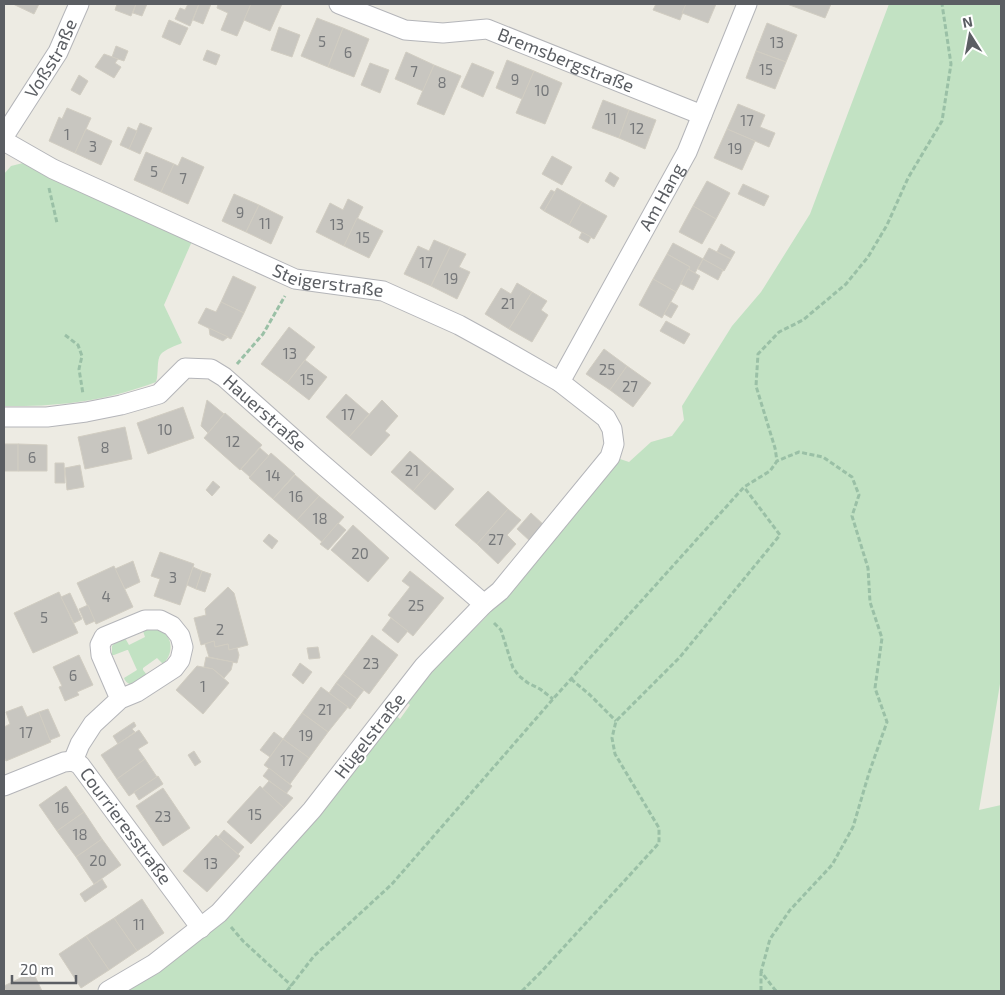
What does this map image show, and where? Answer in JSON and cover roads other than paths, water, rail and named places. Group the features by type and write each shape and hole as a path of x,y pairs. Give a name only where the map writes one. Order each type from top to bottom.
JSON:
{"street":[{"name":"Voßstraße","path":"4,136 58,52 79,4"},
{"name":"Bremsbergstraße","path":"339,4 405,30 443,33 487,28 702,115"},
{"name":"Am Hang","path":"560,382 687,152 746,4"},
{"name":"Steigerstraße","path":"4,141 53,169 295,279 383,291 459,325 560,382 606,418 612,429 614,444 610,458"},
{"name":"Hauerstraße","path":"4,417 47,417 122,405 159,394 185,368 211,369 224,377 481,608"},
{"name":"Hügelstraße","path":"108,991 154,964 219,913 312,810 424,666 500,590 610,458"},
{"path":"73,761 80,744 93,724 120,699 137,692 174,668 180,660 183,647 180,636 172,626 160,620 144,620 104,637 100,645 101,655 120,699"},
{"name":"Courrieresstraße","path":"4,786 64,762 73,761 80,765 201,928"}]}
